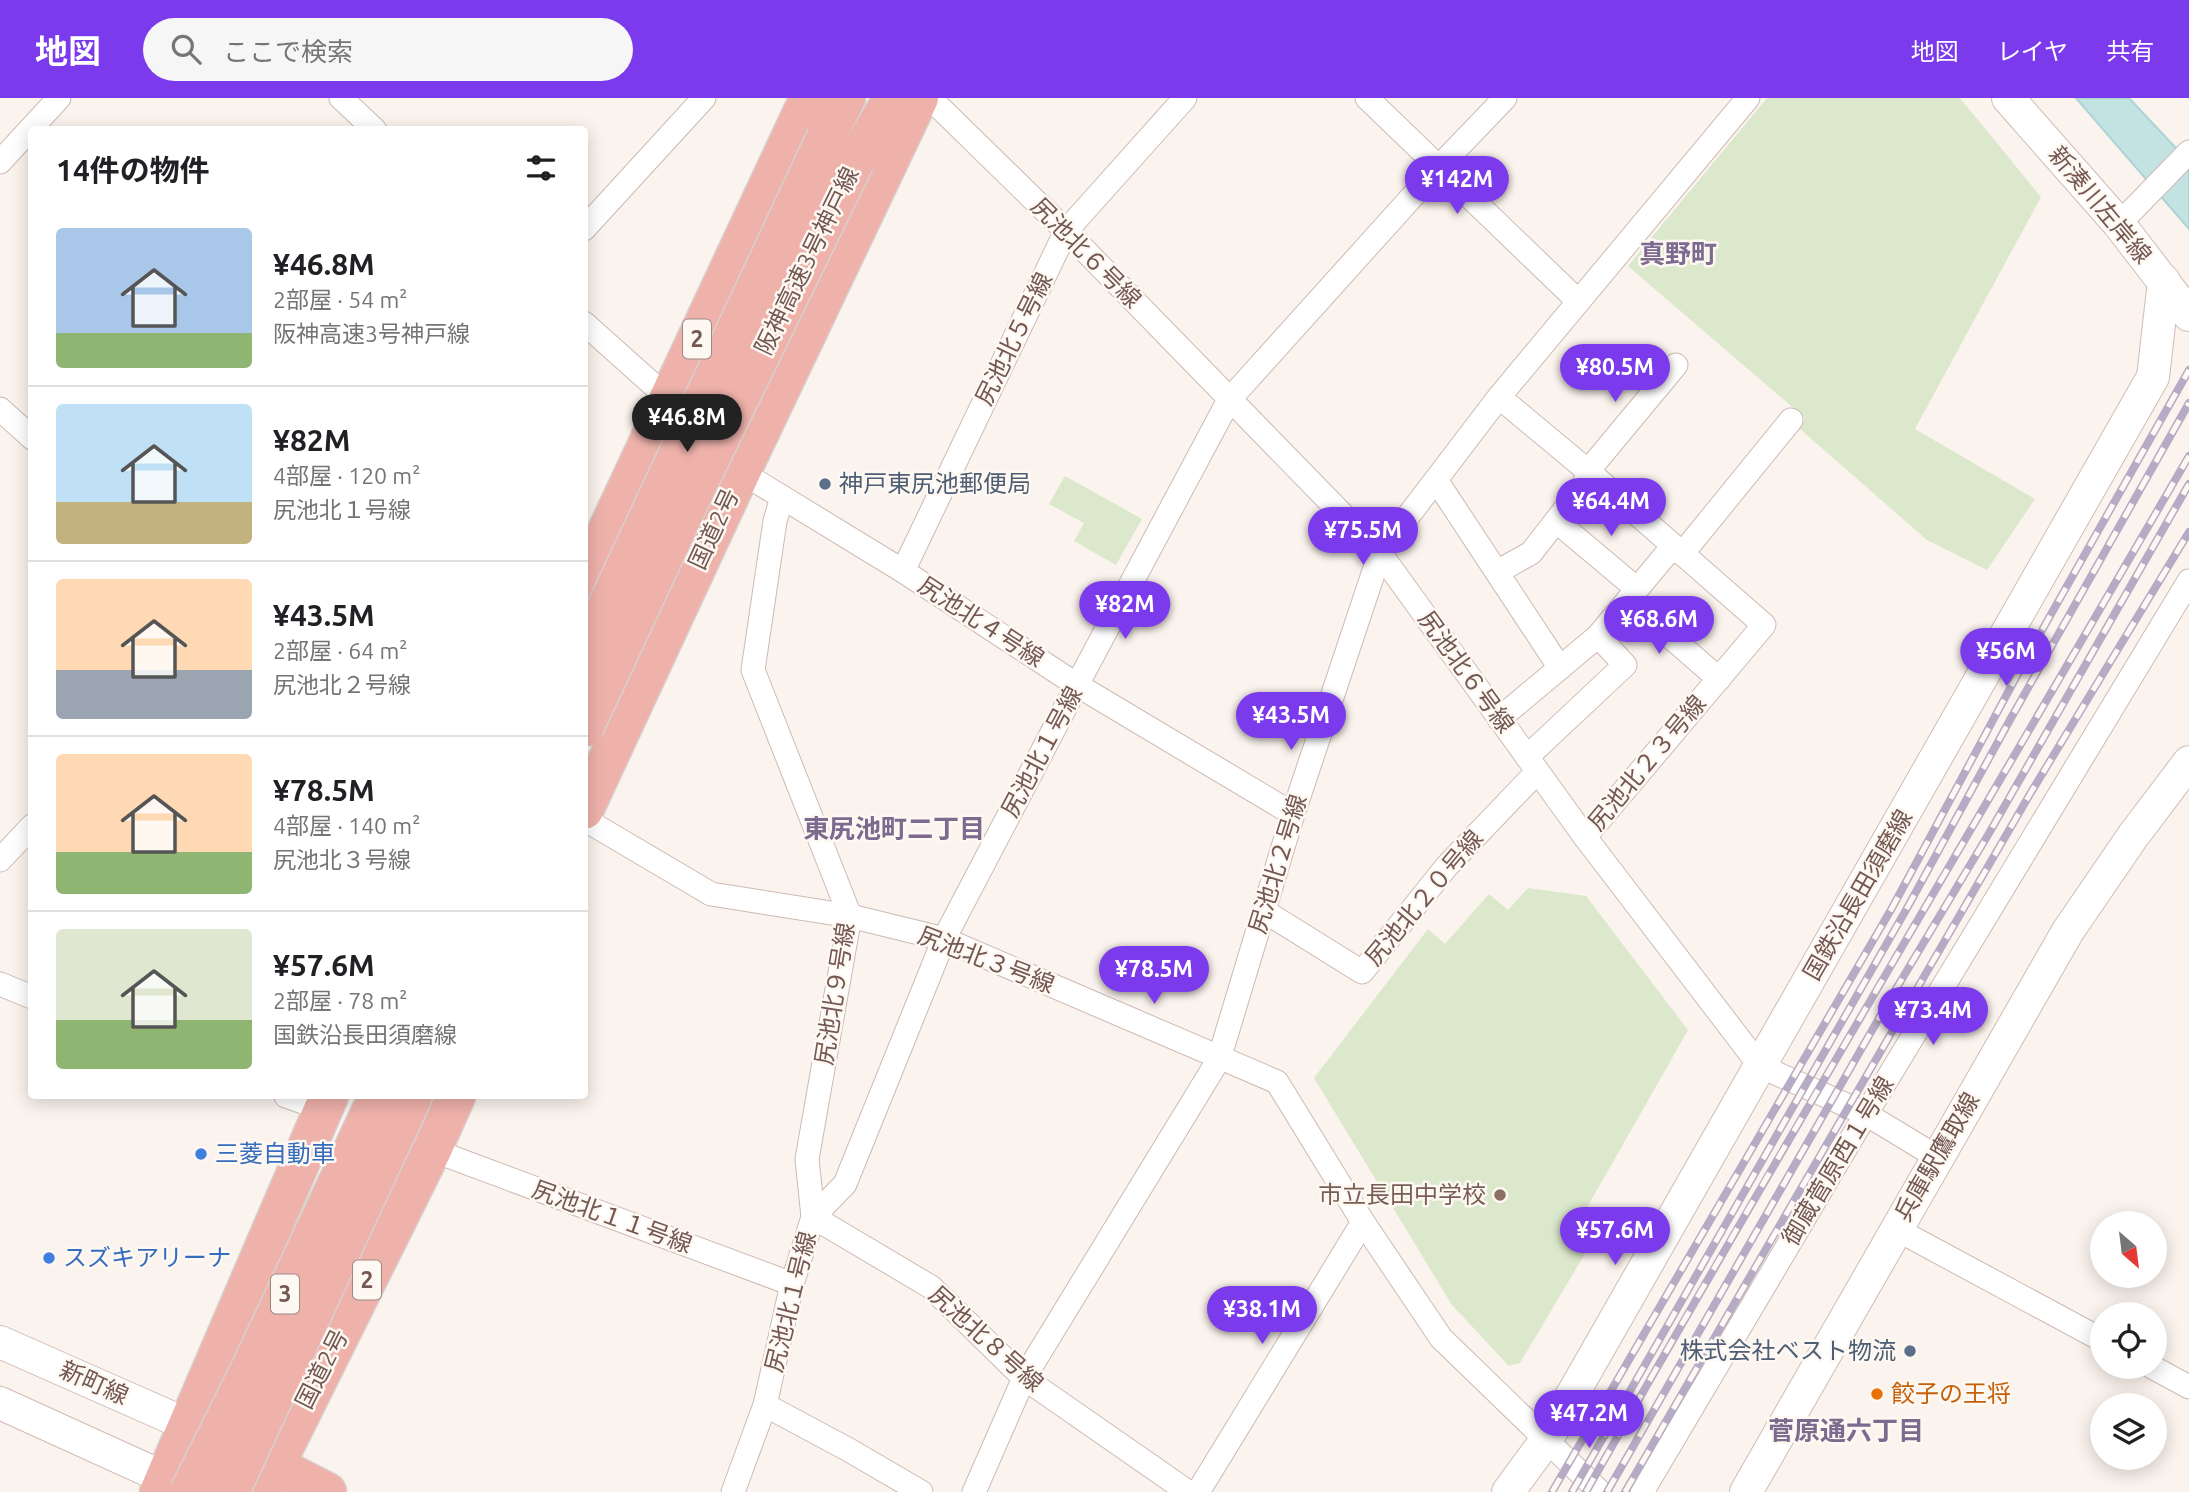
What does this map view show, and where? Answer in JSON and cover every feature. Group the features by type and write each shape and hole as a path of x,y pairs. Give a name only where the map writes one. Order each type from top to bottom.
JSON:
{"highway":[{"name":"2","path":"588,571 808,98"},
{"name":"阪神高速3号神戸線","path":"588,646 846,98"},
{"name":"阪神高速3号神戸線","path":"588,719 694,494 887,98"},
{"path":"855,162 893,98"},
{"name":"国道2号","path":"588,801 741,471 919,98"},
{"name":"3","path":"177,1489 252,1365 377,1099"},
{"name":"3","path":"230,1492 412,1099"},
{"name":"国道2号","path":"268,1478 432,1150 455,1099"},
{"path":"177,1489 188,1425 326,1102"},
{"path":"188,1425 268,1478 327,1492"}],"street":[{"path":"29,126 59,98"},
{"path":"341,98 371,126"},
{"path":"588,225 704,98"},
{"name":"尻池北６号線","path":"930,98 1066,231 1380,553 1585,837 1760,1066"},
{"name":"尻池北５号線","path":"903,571 1066,231 1185,98"},
{"path":"1367,98 1578,301"},
{"name":"尻池北１号線","path":"733,1492 765,1405 792,1284 813,1217 845,1184 944,939 1229,400 1438,168 1505,98"},
{"name":"尻池北２号線","path":"974,1492 1024,1378 1219,1059 1293,814 1380,553 1499,397 1748,98"},
{"name":"新湊川左岸線","path":"2008,98 2119,224 2189,315"},
{"path":"4,150 28,127"},
{"path":"2119,224 2189,152"},
{"name":"国鉄沿長田須磨線","path":"1508,1492 1547,1439 2153,377 2164,281"},
{"path":"588,327 669,399 741,471"},
{"path":"1497,572 1531,553 1584,485 1588,471 1676,365"},
{"path":"1499,397 1678,550"},
{"path":"0,409 28,434"},
{"path":"1499,719 1598,636 1633,594 1678,550 1791,420"},
{"name":"尻池北４号線","path":"741,471 903,571 1077,685 1293,814"},
{"path":"1436,480 1560,668"},
{"name":"尻池北９号線","path":"782,497 775,521 753,670 850,916 807,1159 813,1217"},
{"path":"1556,520 1719,679"},
{"name":"尻池北２３号線","path":"1585,837 1764,625 1678,550"},
{"name":"御蔵菅原西１号線","path":"1642,1492 1866,1114 2189,581"},
{"path":"1532,764 1625,665 1598,636"},
{"name":"兵庫駅鷹取線","path":"1746,1492 2078,914 2189,762"},
{"name":"尻池北２０号線","path":"1264,911 1362,972 1532,764"},
{"name":"尻池北３号線","path":"588,821 711,894 850,916 944,939 1277,1082 1363,1223 1441,1338 1600,1492"},
{"path":"0,860 28,830"},
{"path":"0,985 28,996"},
{"path":"1760,1066 1866,1114 1937,1157"},
{"path":"306,1099 326,1102"},
{"name":"尻池北１１号線","path":"432,1150 792,1284"},
{"name":"尻池北８号線","path":"813,1217 931,1287 1024,1378 1188,1492"},
{"path":"1198,1492 1363,1223"},
{"path":"1896,1229 2090,1334"},
{"name":"新町線","path":"0,1342 188,1425"},
{"path":"2167,1375 2189,1387"},
{"path":"0,1403 177,1489"},
{"path":"765,1405 921,1492"}],"green space":[{"path":"1767,98 1960,98 2041,197 1915,429 2035,499 1987,570 1927,540 1800,429 1805,418 1628,266"},
{"path":"1065,476 1142,519 1116,565 1074,541 1084,523 1049,504"},
{"name":"市立長田中学校","path":"1528,888 1586,896 1688,1030 1576,1227 1593,1240 1520,1363 1509,1366 1452,1305 1314,1078 1428,929 1445,944 1489,894 1508,910"}],"water":[{"path":"2076,98 2129,98 2189,162 2189,229"}],"railway":[{"path":"1552,1492 1892,908 2028,655 2189,370"},
{"path":"1572,1492 1906,910 2189,403"},
{"path":"1586,1492 2189,456"},
{"path":"1607,1492 2189,484"},
{"path":"1625,1492 2030,794 2189,532"}],"place":[{"name":"神戸東尻池郵便局","path":"825,484"},
{"name":"三菱自動車","path":"201,1154"},
{"name":"市立長田中学校","path":"1500,1195"},
{"name":"スズキアリーナ","path":"49,1258"},
{"name":"株式会社ベスト物流","path":"1910,1351"},
{"name":"餃子の王将","path":"1877,1394"}],"district":[{"name":"真野町","path":"1678,254"},
{"name":"東尻池町二丁目","path":"894,829"},
{"name":"菅原通六丁目","path":"1846,1431"}]}
